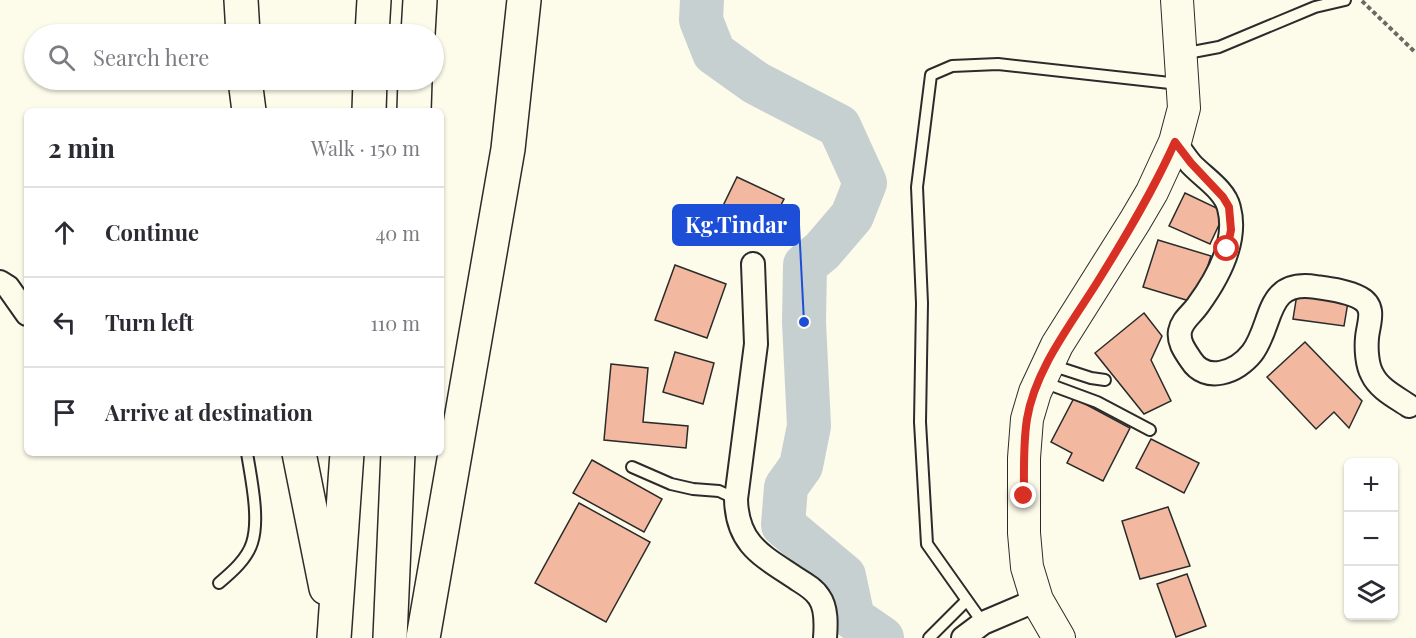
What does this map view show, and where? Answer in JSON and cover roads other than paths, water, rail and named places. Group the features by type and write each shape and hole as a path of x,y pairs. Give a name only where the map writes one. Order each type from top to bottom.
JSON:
{"highway":[{"path":"241,0 242,24"},
{"path":"373,24 374,0"},
{"path":"419,24 420,0"},
{"path":"423,638 508,149 524,0"},
{"path":"246,90 249,108"},
{"path":"369,108 370,90"},
{"path":"414,108 415,90"},
{"path":"300,456 334,633"},
{"path":"334,633 347,456"},
{"path":"390,638 398,456"}],"street":[{"path":"1059,638 1037,600 1027,567 1024,533 1024,458 1027,418 1043,372 1057,345 1152,192 1175,142 1184,108 1177,0"},
{"path":"1175,142 1223,197 1229,207 1230,217 1231,230 1219,270 1206,294 1181,328 1181,344 1193,363 1201,370 1210,373 1225,373 1236,368 1251,355 1259,341 1268,314 1281,294 1292,287 1307,285 1335,289 1359,297 1367,303 1371,314 1367,338 1370,372 1378,384 1410,406"},
{"path":"753,264 756,344 736,514 740,528 750,546 812,589 820,598 825,613 825,638"},
{"path":"0,282 8,287 24,310"},
{"path":"963,638 983,623 1037,600"}],"lane":[{"path":"1182,54 1219,47 1315,8 1345,0"},
{"path":"983,623 927,544 920,422 922,303 917,187 931,75 952,66 998,64 1184,85"},
{"path":"1043,372 1106,380"},
{"path":"1043,372 1150,430"},
{"path":"219,583 240,564 252,543 256,507 248,456"},
{"path":"632,467 671,484 719,491 736,499"},
{"path":"929,638 966,601"}],"waterway":[{"path":"702,0 701,20 714,53 756,83 839,126 865,183 852,216 822,251 805,265 804,322 809,426 801,466 786,487 783,525 844,576 853,618 882,638"}],"place":[{"name":"Kg.Tindar","path":"804,322"}]}
